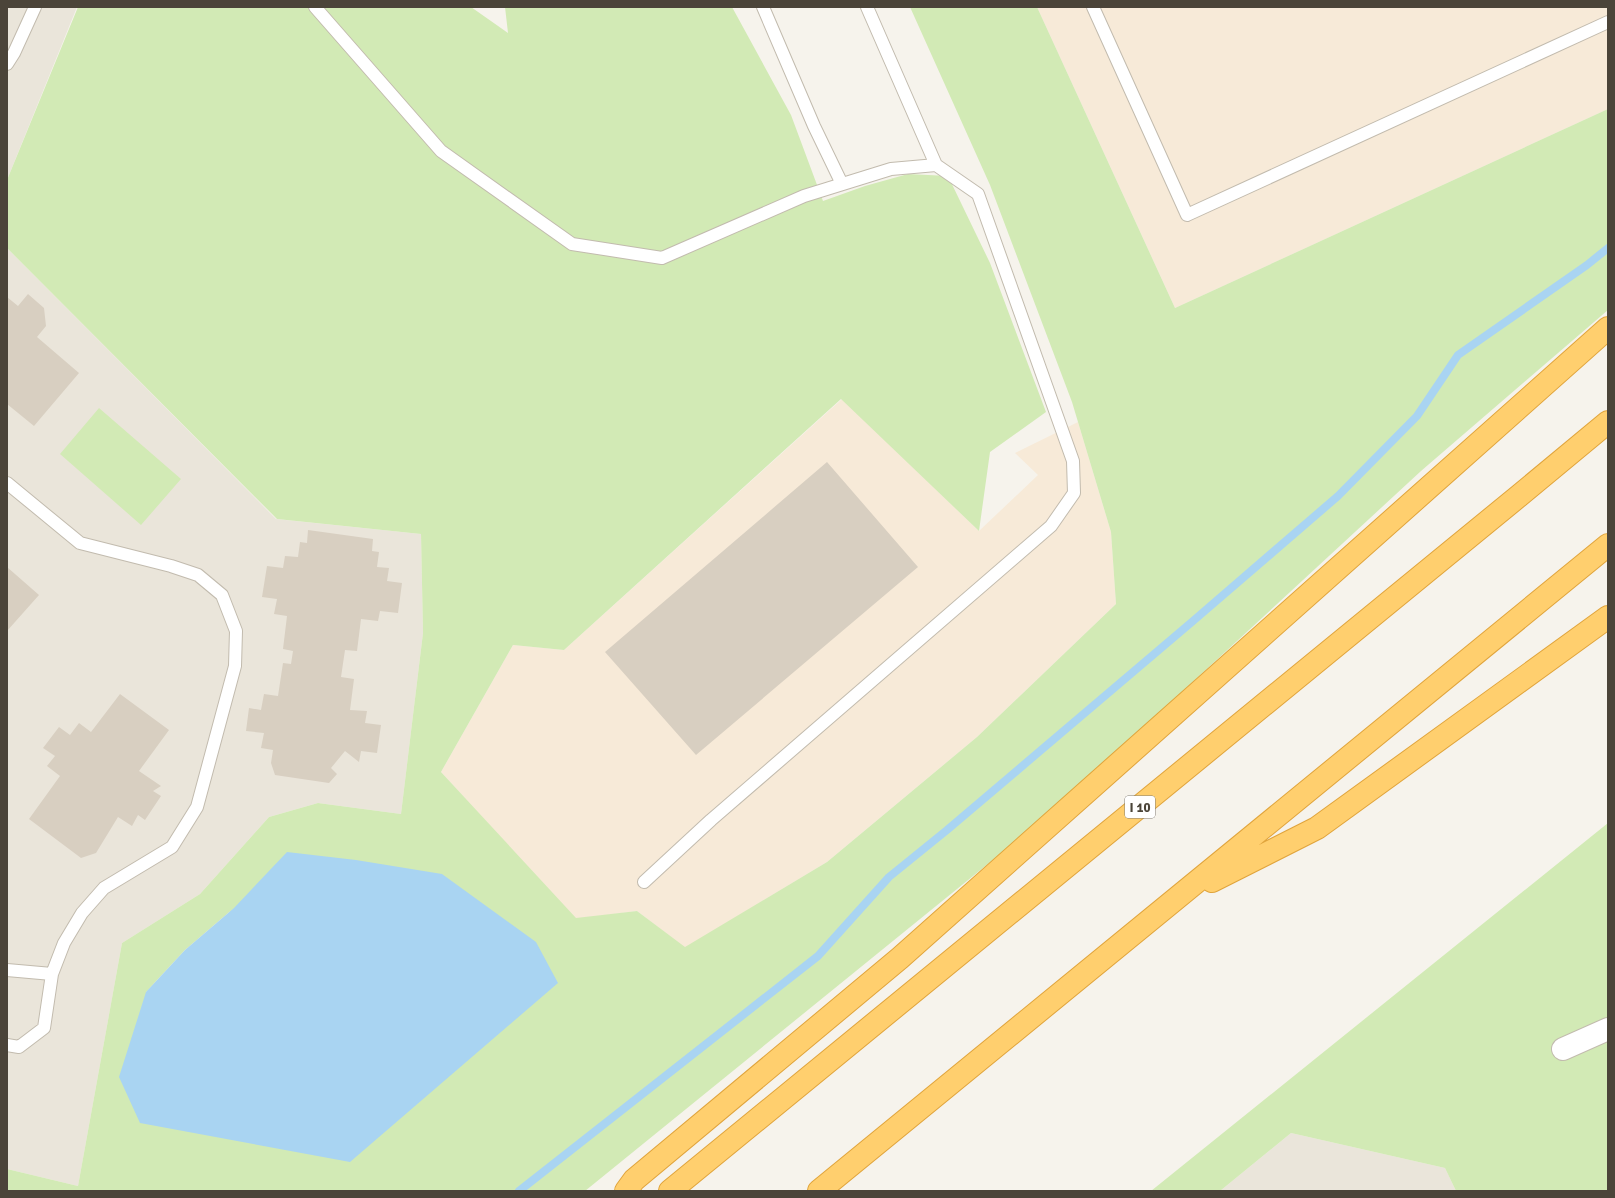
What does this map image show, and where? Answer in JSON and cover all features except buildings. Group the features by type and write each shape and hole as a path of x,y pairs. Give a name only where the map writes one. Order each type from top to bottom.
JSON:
{"highway":[{"path":"626,1191 634,1180 900,958 1608,328"},
{"name":"I 10","path":"670,1191 1608,422"},
{"path":"819,1191 1608,544"},
{"path":"1175,900 1317,828 1608,617"}],"street":[{"path":"1563,1049 1608,1029"}],"lane":[{"path":"7,64 11,46 35,7"},
{"path":"315,7 441,151 572,244 662,258 804,196 891,169 936,165"},
{"path":"763,7 814,126 842,184"},
{"path":"644,882 711,820 1051,526 1074,493 1073,461 978,194 936,165 867,7"},
{"path":"1093,7 1187,215 1608,22"},
{"path":"7,483 80,544 171,566 198,575 222,595 236,631 235,666 197,807 172,847 104,888 82,913 64,942 52,974 44,1028 19,1047 7,1045"},
{"path":"7,970 52,974"}],"shaded area":[{"path":"7,7 77,7 7,180"},
{"path":"1037,7 1608,7 1608,109 1175,308"},
{"path":"7,248 276,519 421,534 423,633 401,814 318,803 269,817 200,894 122,943 78,1186 7,1169"},
{"path":"842,399 979,531 1038,475 1015,453 1078,422 1111,532 1116,604 977,737 827,862 685,948 637,911 576,919 441,772 513,645 564,650"},
{"path":"1291,1133 1445,1168 1456,1191 1220,1191"}],"green space":[{"path":"78,7 471,7 508,33 505,7 732,7 791,115 823,201 865,186 908,174 948,176 990,263 1046,412 990,452 979,531 841,399 564,650 513,645 441,772 576,918 637,911 685,947 827,862 977,737 1116,604 1111,532 1072,402 990,185 910,7 1037,7 1175,308 1608,109 1608,310 1421,471 1053,811 585,1191 7,1191 7,1169 78,1186 122,943 200,894 269,817 318,803 401,814 423,633 421,534 277,519 7,248 7,180","holes":["234,908 146,992 185,950"]},
{"path":"99,408 181,479 141,525 60,454"},
{"path":"1608,823 1608,1191 1456,1191 1445,1168 1291,1133 1220,1191 1151,1191"}],"water":[{"path":"287,852 356,860 442,874 536,942 558,983 350,1162 140,1123 119,1077 146,992 185,950 234,908"}],"waterway":[{"path":"519,1191 818,956 889,877 947,830 1338,496 1417,416 1458,355 1587,265 1608,248"}]}
